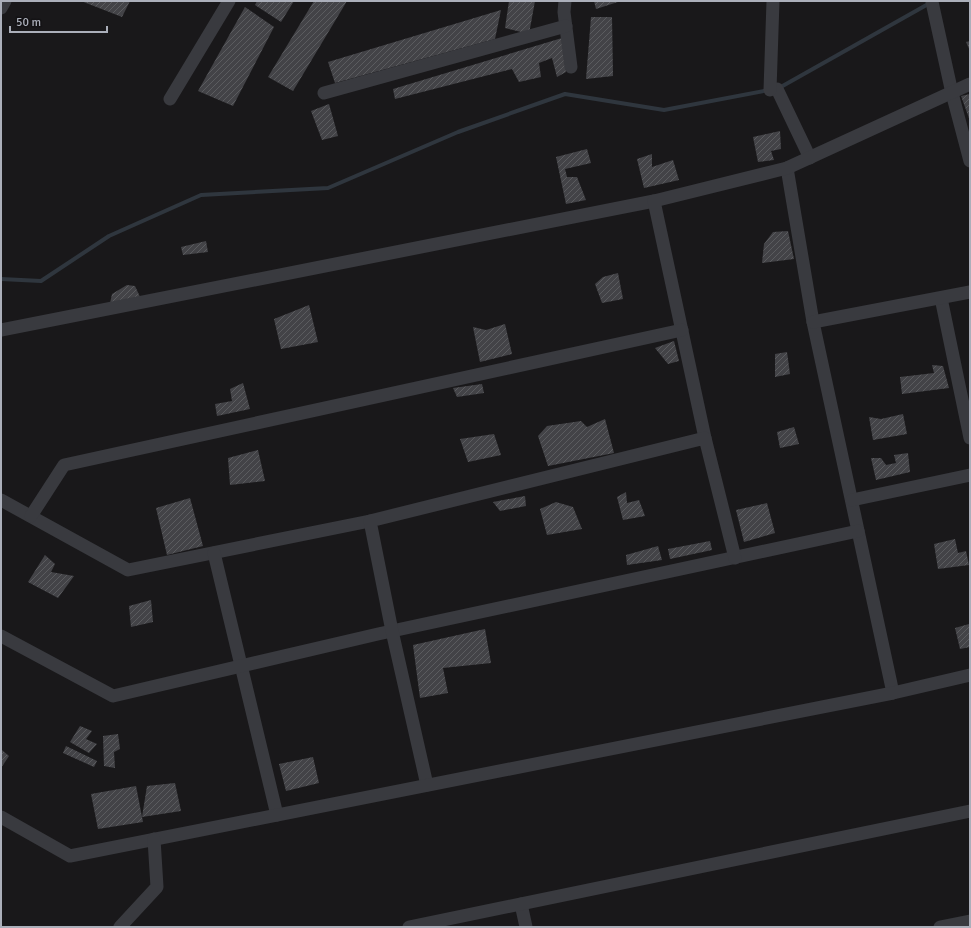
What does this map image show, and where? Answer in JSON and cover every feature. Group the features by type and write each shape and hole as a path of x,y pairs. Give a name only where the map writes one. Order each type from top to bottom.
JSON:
{"street":[{"path":"1,8 5,1"},
{"path":"170,100 228,1"},
{"path":"565,1 564,12 571,67"},
{"path":"773,1 773,90 810,158"},
{"path":"932,2 952,92 970,162"},
{"path":"324,93 566,26"},
{"path":"1,330 654,201 787,168 970,84"},
{"path":"787,168 813,322 893,693"},
{"path":"654,201 705,438 735,558"},
{"path":"813,322 970,292"},
{"path":"941,298 970,438"},
{"path":"31,516 64,465 682,330"},
{"path":"1,500 128,570 370,521 705,438"},
{"path":"852,500 970,475"},
{"path":"370,521 392,631 427,785"},
{"path":"1,636 113,696 392,631 858,531"},
{"path":"214,553 277,815"},
{"path":"1,817 70,856 893,693 970,675"},
{"path":"409,927 970,811"},
{"path":"120,927 157,887 154,840"},
{"path":"521,904 526,927"},
{"path":"940,927 970,921"}],"building":[{"path":"81,1 130,1 122,17"},
{"path":"257,1 294,1 281,22 255,5"},
{"path":"314,1 347,1 293,91 268,77"},
{"path":"509,1 535,1 529,34 505,28"},
{"path":"594,1 621,1 596,9"},
{"path":"245,7 274,27 233,106 198,91"},
{"path":"501,10 495,39 335,83 328,62"},
{"path":"591,17 612,17 613,76 586,79"},
{"path":"562,38 566,72 557,77 552,58 539,63 541,77 519,82 512,69 395,99 393,89"},
{"path":"970,41 970,51 966,42"},
{"path":"970,94 970,121 961,96"},
{"path":"329,104 338,136 322,140 311,111"},
{"path":"780,131 781,149 771,151 774,160 758,162 753,137"},
{"path":"587,149 591,163 565,169 567,177 577,177 586,200 566,204 556,157"},
{"path":"652,154 652,167 673,160 679,180 644,188 637,159"},
{"path":"788,231 794,259 762,263 764,244 773,232"},
{"path":"206,241 208,252 183,255 181,247"},
{"path":"618,273 623,299 602,303 595,284 603,277"},
{"path":"127,285 135,286 141,299 109,308 112,294"},
{"path":"309,305 318,342 281,349 274,319"},
{"path":"505,324 512,354 480,362 473,327 486,330"},
{"path":"674,341 679,361 668,364 655,348"},
{"path":"787,352 790,374 775,377 775,354"},
{"path":"932,365 943,366 949,388 902,394 900,377 934,373"},
{"path":"243,383 250,409 217,416 215,404 232,401 230,389"},
{"path":"482,384 484,393 457,397 453,388"},
{"path":"903,414 907,434 873,440 869,417 881,419"},
{"path":"605,419 614,453 548,466 538,436 547,426 581,421 587,427"},
{"path":"794,427 799,444 780,448 777,432"},
{"path":"494,434 501,455 468,462 460,439"},
{"path":"258,450 265,481 230,485 228,458"},
{"path":"908,453 910,472 876,480 871,458 881,458 886,465 896,463 894,455"},
{"path":"626,492 627,503 639,500 645,516 623,520 617,497"},
{"path":"525,496 526,506 500,511 493,502"},
{"path":"190,498 203,546 167,555 156,508"},
{"path":"556,502 573,507 582,529 547,535 540,509"},
{"path":"767,503 775,533 744,542 736,510"},
{"path":"955,539 958,553 966,551 969,565 938,569 934,544"},
{"path":"710,541 712,550 670,559 668,549"},
{"path":"658,546 662,560 627,565 626,555"},
{"path":"45,555 55,564 51,572 74,576 58,598 28,582"},
{"path":"151,600 153,622 131,627 129,606"},
{"path":"969,624 970,647 960,649 955,628"},
{"path":"485,629 491,663 443,668 448,693 420,698 413,645"},
{"path":"80,726 92,731 86,739 97,744 89,753 70,742"},
{"path":"118,734 120,749 114,752 115,768 104,766 103,736"},
{"path":"66,746 97,761 94,767 63,753"},
{"path":"2,750 9,756 1,768 1,751"},
{"path":"313,757 319,783 286,791 279,764"},
{"path":"175,783 181,811 142,817 147,786"},
{"path":"136,786 143,822 98,829 91,794"}],"waterway":[{"path":"779,88 930,3"},
{"path":"1,279 41,281 109,236 201,195 328,188 458,132 565,94 664,110 769,90"}]}
